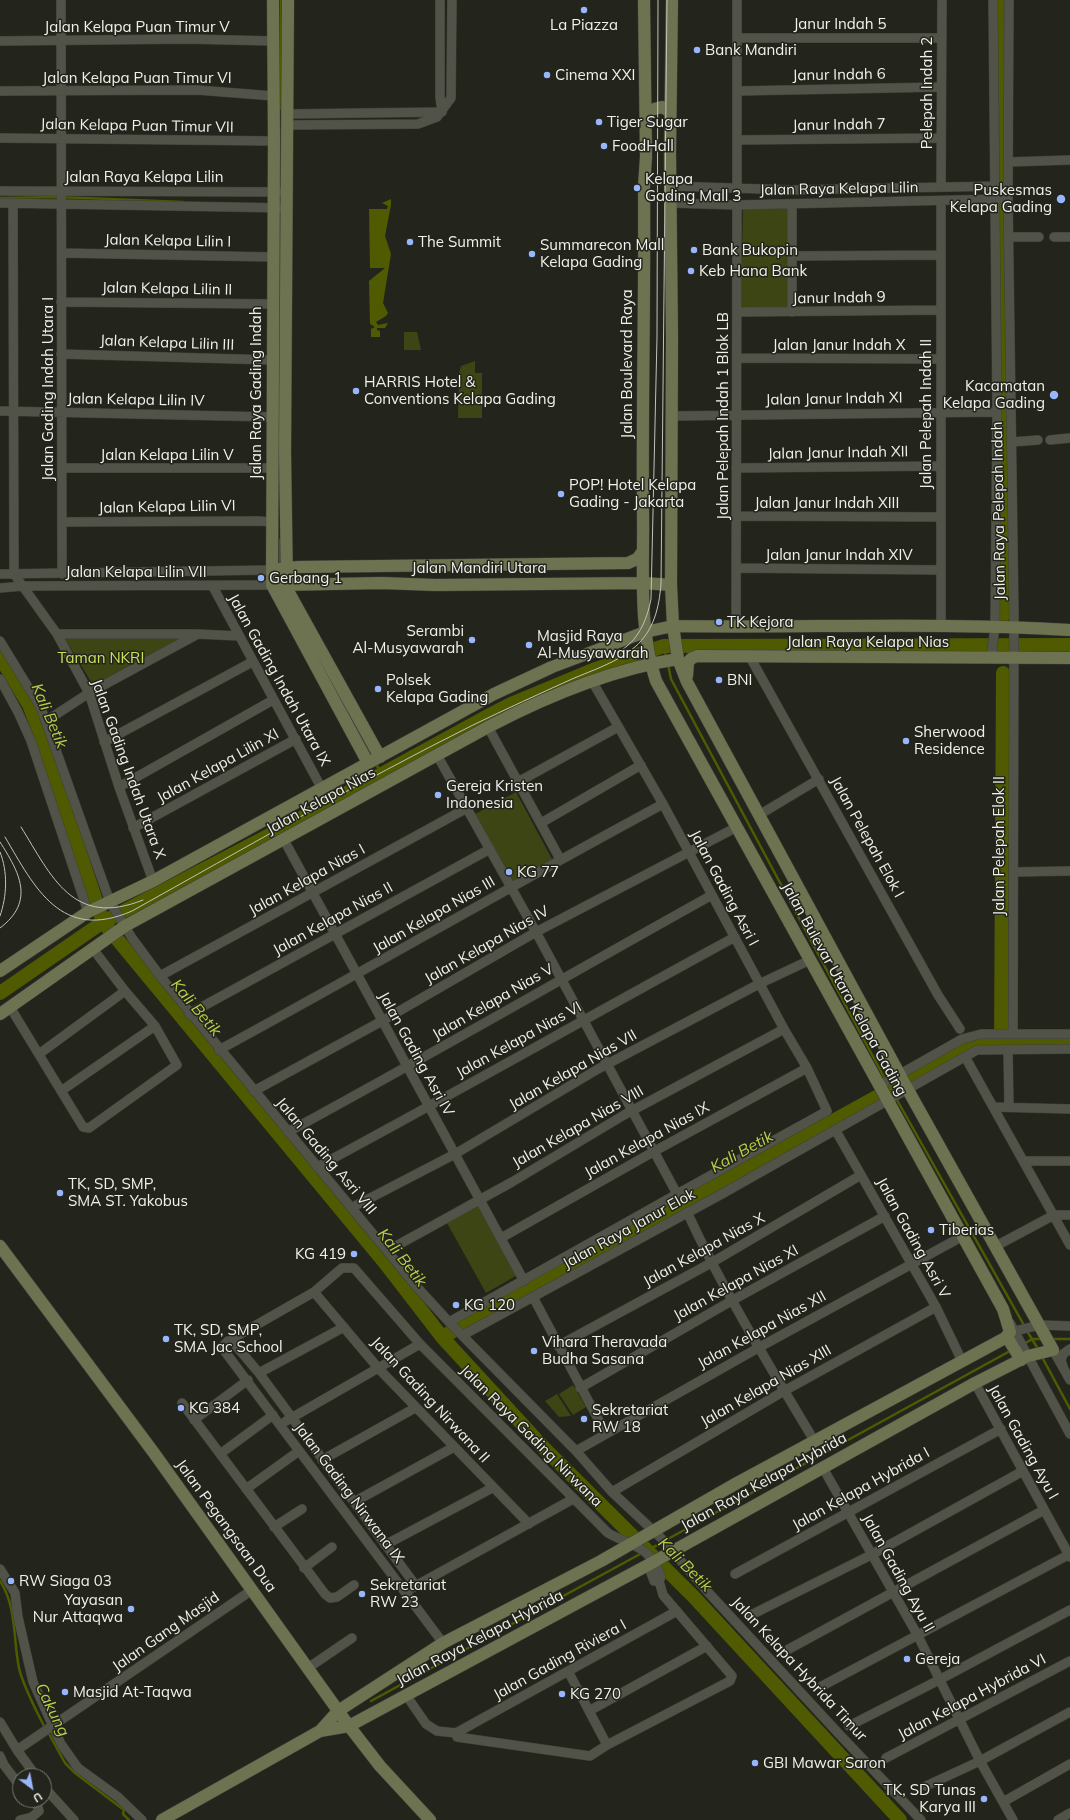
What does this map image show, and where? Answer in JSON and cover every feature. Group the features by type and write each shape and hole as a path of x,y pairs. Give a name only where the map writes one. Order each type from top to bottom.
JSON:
{"main road":[{"name":"Jalan Raya Gading Indah","path":"273,0 274,142 280,191 287,208 285,568 287,585 288,591 380,756"},
{"name":"Jalan Raya Gading Indah","path":"288,0 288,120 280,191 273,208 272,586 368,763"},
{"name":"Jalan Boulevard Raya","path":"644,0 646,157 644,186 642,418 645,632"},
{"path":"672,0 670,107 672,416 671,585 674,630"},
{"path":"646,106 670,107"},
{"name":"Jalan Mandiri Utara","path":"272,570 285,568 413,565 628,563 637,559 643,551"},
{"path":"412,584 415,581 413,565"},
{"path":"427,565 427,585"},
{"name":"Jalan Mandiri Utara","path":"272,586 644,583 671,585"},
{"name":"Jalan Raya Kelapa Nias","path":"674,630 736,627 941,626 996,629 1013,625 1070,630"},
{"name":"Jalan Kelapa Nias","path":"0,972 92,910 111,905 380,756 533,674 645,632 674,630"},
{"name":"Jalan Bulevar Utara Kelapa Gading","path":"674,630 656,681 885,1093 1003,1309 1010,1329 1019,1345"},
{"name":"Jalan Bulevar Utara Kelapa Gading","path":"645,632 648,647 664,659 687,682 907,1090 996,1246 1051,1349"},
{"name":"Jalan Raya Kelapa Nias","path":"687,682 688,662 692,658 1070,658"},
{"name":"Jalan Kelapa Nias","path":"5,1011 106,940 122,927 284,840 488,727 532,705 592,681 664,659"},
{"name":"Jalan Pegangsaan Dua","path":"0,1246 154,1453 357,1737 380,1766 430,1820"},
{"name":"Jalan Raya Kelapa Hybrida","path":"320,1731 338,1710 443,1643 645,1553 668,1550 823,1468 975,1383 1019,1345"},
{"name":"Jalan Raya Kelapa Hybrida","path":"162,1820 320,1731 349,1726 406,1695 645,1553 654,1533 962,1361 1019,1345 1051,1349"},
{"path":"352,1702 353,1712 364,1718"},
{"path":"357,1737 361,1726 375,1712"}],"street":[{"name":"Jalan Gading Indah Utara I","path":"61,0 61,354 63,412 62,574"},
{"path":"439,114 440,0"},
{"path":"288,120 373,125 418,124 439,114 451,98 452,0"},
{"path":"737,0 737,188"},
{"name":"Pelepah Indah 2","path":"942,0 940,138 942,187"},
{"name":"Jalan Raya Pelepah Indah","path":"993,0 1002,199 997,412 996,629 993,657"},
{"name":"Jalan Raya Pelepah Indah","path":"1008,0 1008,164 1001,186 1002,199 1010,237 1012,657"},
{"name":"Janur Indah 5","path":"737,38 942,38"},
{"name":"Jalan Kelapa Puan Timur V","path":"0,42 187,39 274,41"},
{"name":"Janur Indah 6","path":"737,91 941,87"},
{"name":"Jalan Kelapa Puan Timur VI","path":"0,91 197,90 274,96"},
{"path":"288,120 373,113 439,114"},
{"path":"373,113 373,125"},
{"path":"384,113 384,124"},
{"name":"Jalan Kelapa Puan Timur VII","path":"0,138 274,142"},
{"name":"Janur Indah 7","path":"737,140 940,138"},
{"path":"1008,164 1070,160"},
{"name":"Jalan Raya Kelapa Lilin","path":"671,186 792,190 1001,186"},
{"path":"712,188 713,204"},
{"name":"Jalan Raya Kelapa Lilin","path":"0,191 61,197 287,208"},
{"name":"Jalan Raya Kelapa Lilin","path":"0,203 13,203 61,197 280,191"},
{"name":"Jalan Raya Kelapa Lilin","path":"670,203 737,205 941,202 1002,199"},
{"name":"Jalan Pelepah Indah II","path":"941,202 941,626"},
{"path":"13,203 14,574"},
{"path":"792,204 792,312"},
{"name":"Jalan Pelepah Indah 1 Blok LB","path":"736,627 737,205"},
{"path":"1010,237 1039,237"},
{"path":"1054,237 1070,237"},
{"name":"Jalan Kelapa Lilin I","path":"62,253 273,258"},
{"path":"792,256 941,255"},
{"name":"Jalan Kelapa Lilin II","path":"61,302 273,304"},
{"name":"Janur Indah 9","path":"737,312 941,310"},
{"name":"Jalan Kelapa Lilin III","path":"61,354 272,360"},
{"name":"Jalan Janur Indah X","path":"737,358 941,359"},
{"name":"Jalan Kelapa Lilin IV","path":"0,411 272,417"},
{"name":"Jalan Janur Indah XI","path":"672,416 736,414 997,412"},
{"path":"1050,440 1070,438"},
{"path":"1012,442 1038,440"},
{"name":"Jalan Janur Indah XII","path":"736,468 940,466"},
{"name":"Jalan Kelapa Lilin V","path":"62,468 272,468"},
{"name":"Jalan Janur Indah XIII","path":"737,516 940,517"},
{"name":"Jalan Kelapa Lilin VI","path":"62,522 272,522"},
{"name":"Jalan Janur Indah XIV","path":"737,568 941,570"},
{"name":"Jalan Kelapa Lilin VII","path":"0,574 272,570"},
{"name":"Jalan Gading Indah Utara X","path":"14,574 56,634 89,693 119,787 153,881"},
{"name":"Jalan Kelapa Lilin VII","path":"0,588 23,586 272,586"},
{"name":"Jalan Gading Indah Utara IX","path":"212,586 322,789"},
{"path":"56,634 197,634 239,636"},
{"path":"46,721 89,693 197,634"},
{"name":"Jalan Gading Asri VIII","path":"0,641 36,697 46,721 111,905 122,927 189,1014 387,1251 450,1323 576,1451 612,1492 654,1533 668,1550"},
{"name":"Jalan Pelepah Elok I","path":"750,657 938,995 960,1029"},
{"name":"Jalan Pelepah Elok II","path":"1012,657 1012,1034"},
{"path":"104,742 252,662"},
{"path":"0,679 18,712 30,741 92,910"},
{"name":"Jalan Gading Asri I","path":"592,681 663,804 759,984 807,1068 827,1111"},
{"path":"119,787 273,700"},
{"path":"488,727 560,859"},
{"path":"518,782 618,727"},
{"name":"Jalan Kelapa Lilin XI","path":"133,828 296,739"},
{"path":"437,755 584,1019 653,1152 677,1194"},
{"path":"541,823 641,765"},
{"path":"759,814 819,779"},
{"name":"Jalan Kelapa Nias III","path":"219,1050 357,975 560,859 663,804"},
{"name":"Jalan Kelapa Nias I","path":"160,976 467,808"},
{"name":"Jalan Kelapa Nias IV","path":"254,1091 382,1021 536,932 736,827"},
{"name":"Jalan Gading Asri IV","path":"284,840 524,1281"},
{"name":"Jalan Kelapa Nias II","path":"189,1014 490,849"},
{"path":"1012,872 1070,871"},
{"name":"Jalan Kelapa Nias V","path":"288,1132 407,1067 712,895"},
{"name":"Jalan Kelapa Nias VI","path":"317,1167 429,1107 584,1019 735,937"},
{"path":"5,1011 39,1054 83,1127 86,1128 177,1065 155,1026 125,991 93,949"},
{"name":"Jalan Kelapa Nias VII","path":"351,1208 455,1154 607,1065 759,984 810,960"},
{"path":"39,1054 125,991"},
{"path":"61,1092 155,1026"},
{"name":"Jalan Kelapa Nias VIII","path":"387,1251 480,1200 632,1111 784,1029"},
{"name":"Jalan Raya Janur Elok","path":"462,1335 836,1131 885,1093 900,1076 962,1039 981,1034 1070,1034"},
{"name":"Jalan Raya Janur Elok","path":"885,1093 907,1090 977,1050 1070,1049"},
{"path":"1008,1050 1009,1107"},
{"path":"968,1062 1070,1245"},
{"name":"Jalan Kelapa Nias IX","path":"500,1238 807,1068"},
{"path":"993,1107 1070,1109"},
{"name":"Jalan Raya Janur Elok","path":"450,1323 827,1111"},
{"name":"Jalan Gading Asri V","path":"836,1131 936,1307 962,1361"},
{"path":"1023,1160 1070,1161"},
{"name":"Jalan Kelapa Nias X","path":"558,1346 711,1263 861,1175"},
{"path":"687,1212 711,1263 733,1300 758,1348 815,1442"},
{"path":"996,1246 1054,1215 1070,1215"},
{"name":"Jalan Kelapa Nias XI","path":"580,1388 733,1300 885,1216"},
{"name":"Jalan Kelapa Nias XII","path":"576,1451 758,1348 963,1236"},
{"name":"Jalan Raya Gading Nirwana","path":"232,1341 237,1336 314,1292 342,1268 354,1268 420,1344 573,1499 608,1533 645,1553"},
{"name":"Jalan Gading Nirwana II","path":"314,1292 378,1369 492,1488 529,1524"},
{"path":"533,1297 580,1388 606,1434"},
{"name":"Jalan Kelapa Nias XIII","path":"612,1492 784,1391 936,1307"},
{"name":"Jalan Raya Kelapa Hybrida","path":"1019,1345 1040,1327 1070,1326"},
{"path":"258,1373 344,1327"},
{"path":"280,1424 223,1348 226,1342 232,1341 291,1418 420,1344"},
{"path":"1019,1345 1070,1434"},
{"path":"1051,1349 1070,1380"},
{"path":"1065,1371 1062,1358 1066,1351 1070,1349"},
{"path":"194,1420 248,1380"},
{"name":"Jalan Gading Ayu I","path":"975,1383 1070,1555"},
{"path":"182,1403 304,1568 330,1598 337,1597 354,1585"},
{"path":"322,1460 415,1408"},
{"path":"220,1454 273,1415"},
{"name":"Jalan Gading Nirwana IX","path":"416,1586 291,1418 280,1424 443,1643"},
{"name":"Jalan Kelapa Hybrida I","path":"735,1574 1001,1429"},
{"path":"354,1502 454,1447"},
{"path":"246,1489 299,1451"},
{"name":"Jalan Gading Ayu II","path":"823,1468 918,1636 980,1761 1013,1820"},
{"path":"749,1616 871,1555 1023,1471"},
{"path":"385,1545 492,1488"},
{"path":"406,1592 573,1499"},
{"path":"274,1527 302,1509"},
{"path":"789,1649 1044,1510"},
{"path":"304,1568 332,1548"},
{"name":"Jalan Kelapa Hybrida Timur","path":"668,1550 921,1820"},
{"path":"406,1695 426,1724 436,1731 456,1733 457,1737 590,1756 607,1745 730,1681 732,1676 663,1595 659,1581 661,1577 645,1553"},
{"path":"822,1686 1070,1555"},
{"path":"0,1569 15,1593 19,1623 33,1682 51,1728 68,1756 78,1768 114,1794 142,1820"},
{"name":"Jalan Gang Masjid","path":"16,1750 51,1728 252,1590"},
{"path":"848,1726 939,1680 1070,1610"},
{"name":"Jalan Gading Riviera I","path":"456,1733 678,1611"},
{"path":"308,1668 352,1638"},
{"path":"589,1711 707,1646"},
{"name":"Jalan Kelapa Hybrida VI","path":"886,1758 1070,1660"},
{"path":"568,1671 607,1745"},
{"path":"926,1786 980,1761 1070,1712"},
{"path":"0,1722 16,1750 30,1768"},
{"path":"0,1756 2,1766 12,1777"},
{"path":"1003,1802 1070,1764"},
{"path":"52,1797 67,1816 74,1820"},
{"path":"20,1820 32,1817 39,1811 38,1808"},
{"path":"1058,1820 1070,1813"}],"green space":[{"path":"792,205 790,307 741,308 743,207"},
{"path":"404,332 417,332 421,350 404,350"},
{"path":"475,361 475,373 482,373 482,418 458,418 459,374 461,366"},
{"name":"Taman NKRI","path":"64,637 184,638 93,685"},
{"path":"516,792 553,861 512,883 475,814"},
{"path":"480,1204 519,1274 486,1293 447,1223"},
{"path":"573,1385 586,1407 573,1415 559,1394"},
{"path":"557,1394 571,1416 559,1417 545,1401"}],"shaded area":[{"path":"391,199 385,236 391,254 383,303 388,313 376,322 378,325 388,323 385,328 377,328 377,330 380,331 380,337 371,337 371,329 375,327 370,324 369,281 385,268 370,268 369,209 387,209 388,206 382,203"}],"waterway":[{"path":"281,0 281,109"},
{"path":"1002,0 1003,616"},
{"path":"0,198 57,197 183,202"},
{"path":"280,540 280,565"},
{"path":"0,993 103,922 285,827 488,716 511,704 593,670 664,646 1070,645"},
{"path":"664,646 666,658"},
{"name":"Kali Betik","path":"0,657 29,705 43,741 103,922 385,1263 442,1337 544,1448 693,1596 900,1820"},
{"path":"668,664 671,679 885,1079"},
{"path":"1001,1043 1003,673"},
{"path":"356,726 372,756"},
{"path":"376,764 382,774"},
{"name":"Kali Betik","path":"444,1336 969,1046 985,1042 1070,1042"},
{"path":"888,1084 1025,1327"},
{"path":"1027,1331 1038,1349"},
{"path":"1024,1344 1032,1339 1043,1339"},
{"path":"1050,1339 1070,1339"},
{"path":"666,1540 1010,1351"},
{"path":"1042,1357 1070,1409"},
{"path":"647,1550 662,1543"},
{"path":"371,1701 642,1553"},
{"name":"Cakung","path":"0,1581 12,1612 17,1657 21,1675 30,1699 45,1728"},
{"name":"Cakung","path":"48,1732 65,1763 75,1773 124,1810 123,1814 129,1820"}],"tram line":[{"path":"618,652 625,648 640,630 647,615 651,599 657,337 658,0"},
{"path":"5,837 28,874 40,891 53,905 69,915 86,920 107,919 132,911 344,793 473,725 621,657 635,647 647,633 657,610 661,584 667,0"},
{"path":"21,827 43,863 55,879 67,893 82,902 99,907 119,907 143,900"},
{"path":"0,842 13,864 21,886 21,897 18,907 11,918 0,928"},
{"path":"0,852 3,860 6,884 0,916"}],"place":[{"name":"La Piazza","path":"584,10"},
{"name":"Bank Mandiri","path":"697,50"},
{"name":"Cinema XXI","path":"547,75"},
{"name":"Tiger Sugar","path":"599,122"},
{"name":"FoodHall","path":"604,146"},
{"name":"Kelapa Gading Mall 3","path":"637,188"},
{"name":"Puskesmas Kelapa Gading","path":"1061,199"},
{"name":"The Summit","path":"410,242"},
{"name":"Bank Bukopin","path":"694,250"},
{"name":"Summarecon Mall Kelapa Gading","path":"532,254"},
{"name":"Keb Hana Bank","path":"691,271"},
{"name":"HARRIS Hotel & Conventions Kelapa Gading","path":"356,391"},
{"name":"Kacamatan Kelapa Gading","path":"1054,395"},
{"name":"POP! Hotel Kelapa Gading - Jakarta","path":"561,494"},
{"name":"Gerbang 1","path":"261,578"},
{"name":"TK Kejora","path":"719,622"},
{"name":"Serambi Al-Musyawarah","path":"472,640"},
{"name":"Masjid Raya Al-Musyawarah","path":"529,645"},
{"name":"BNI","path":"719,680"},
{"name":"Polsek Kelapa Gading","path":"378,689"},
{"name":"Sherwood Residence","path":"906,741"},
{"name":"Gereja Kristen Indonesia","path":"438,795"},
{"name":"KG 77","path":"509,872"},
{"name":"TK, SD, SMP, SMA ST. Yakobus","path":"60,1193"},
{"name":"Tiberias","path":"931,1230"},
{"name":"KG 419","path":"354,1254"},
{"name":"KG 120","path":"456,1305"},
{"name":"TK, SD, SMP, SMA Jac School","path":"166,1339"},
{"name":"Vihara Theravada Budha Sasana","path":"534,1351"},
{"name":"KG 384","path":"181,1408"},
{"name":"Sekretariat RW 18","path":"584,1419"},
{"name":"RW Siaga 03","path":"11,1581"},
{"name":"Sekretariat RW 23","path":"362,1594"},
{"name":"Yayasan Nur Attaqwa","path":"131,1609"},
{"name":"Gereja","path":"907,1659"},
{"name":"Masjid At-Taqwa","path":"65,1692"},
{"name":"KG 270","path":"562,1694"},
{"name":"GBI Mawar Saron","path":"755,1763"},
{"name":"TK, SD Tunas Karya III","path":"984,1799"}]}
